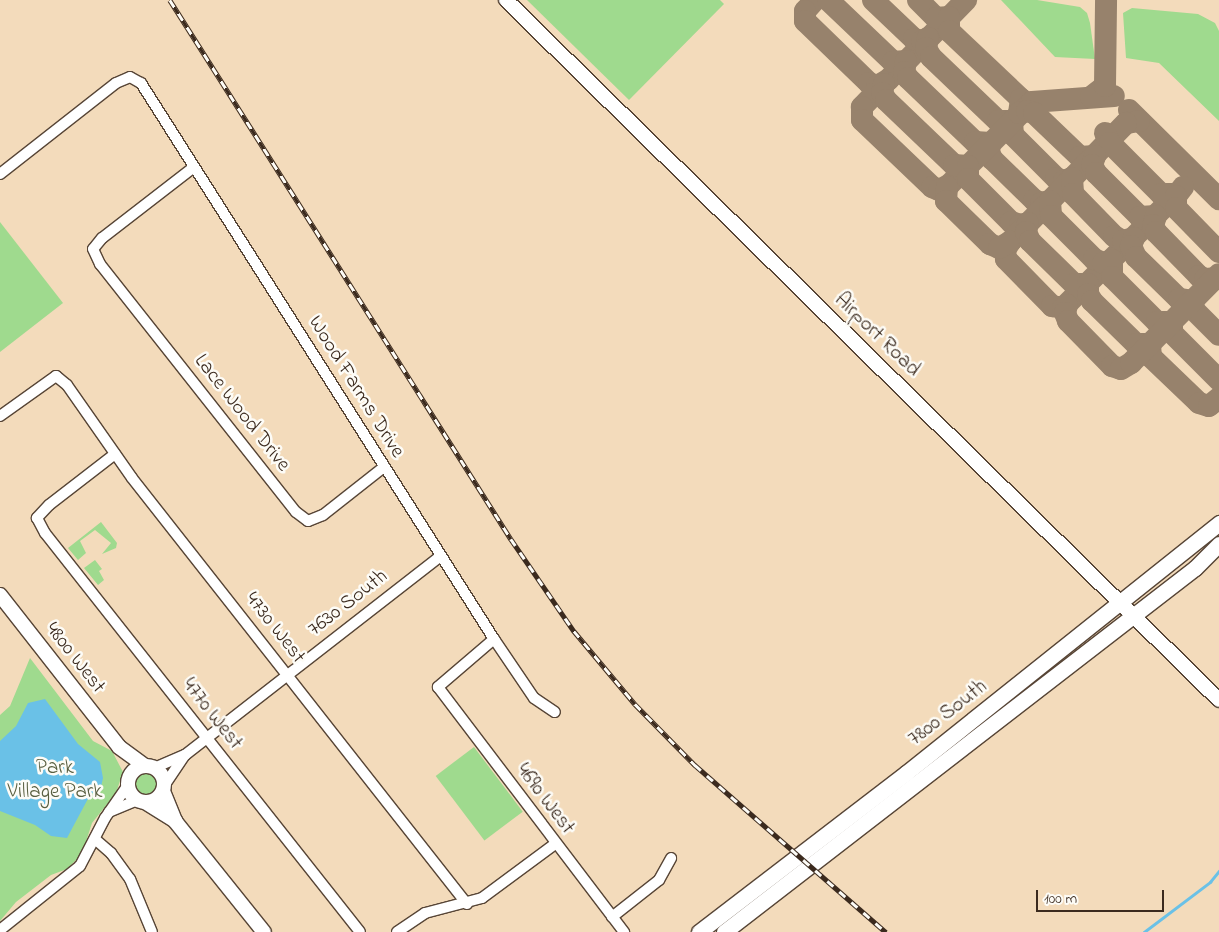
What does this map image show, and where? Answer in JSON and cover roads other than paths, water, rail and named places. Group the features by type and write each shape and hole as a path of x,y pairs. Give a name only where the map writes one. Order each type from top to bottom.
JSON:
{"main road":[{"name":"7800 South","path":"700,932 1120,603 1219,523"},
{"name":"7800 South","path":"724,932 1195,568 1219,544"}],"street":[{"name":"Airport Road","path":"506,0 1219,700"},
{"name":"Wood Farms Drive","path":"0,174 116,83 130,77 145,89 494,639 534,698 555,712"},
{"name":"Lace Wood Drive","path":"194,167 102,238 93,249 100,264 296,512 308,522 323,515 384,467"},
{"name":"4730 West","path":"0,416 56,376 90,414 115,454 467,904"},
{"name":"4770 West","path":"115,454 48,506 37,518 360,932"},
{"name":"7630 South","path":"163,788 185,756 287,674 441,556"},
{"name":"4800 West","path":"0,595 119,747 162,776 163,788 175,821 264,932"},
{"name":"4690 West","path":"494,639 446,676 438,687 555,844 624,932"},
{"name":"4800 West","path":"119,747 129,781 141,801 175,821"},
{"name":"7630 South","path":"150,767 185,756"},
{"path":"0,930 73,872 96,840 110,812 136,770 150,767"},
{"path":"110,812 141,801 156,799 163,788"},
{"path":"96,840 112,853 130,879 152,932"},
{"path":"396,932 425,913 467,904 491,892 555,844"},
{"path":"612,917 659,880 671,858"}],"water":[{"path":"45,699 78,744 100,762 103,778 101,787 90,795 67,838 51,836 35,825 0,811 0,741 16,726 28,703"}],"waterway":[{"path":"1144,932 1210,882 1219,871"}],"railway":[{"path":"170,0 511,539 574,631 635,704 695,765 886,932"}],"park label":[{"name":"Park Village Park","path":"55,780"}]}
